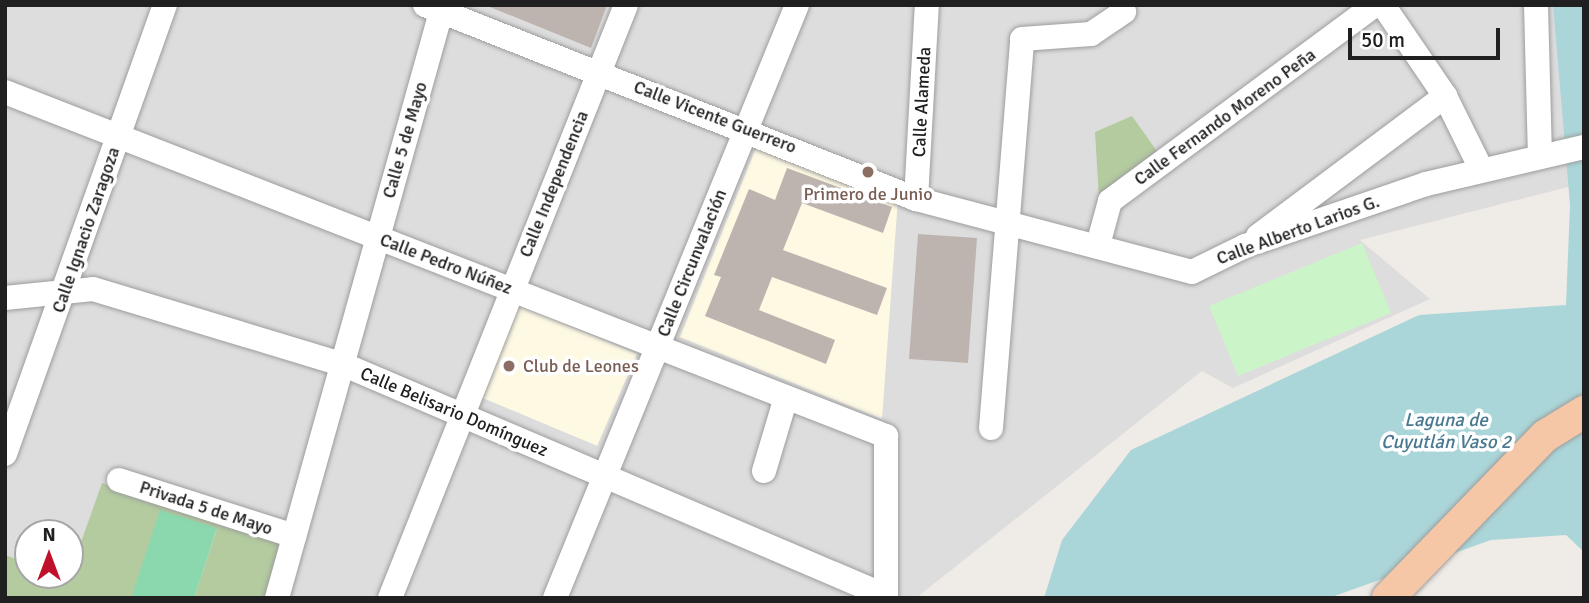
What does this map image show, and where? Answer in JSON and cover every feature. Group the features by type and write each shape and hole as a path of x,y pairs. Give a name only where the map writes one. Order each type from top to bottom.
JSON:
{"main road":[{"path":"1388,598 1525,454 1584,412"}],"street":[{"name":"Calle Ignacio Zaragoza","path":"5,454 165,5"},
{"name":"Calle Independencia","path":"390,598 626,5"},
{"name":"Calle Circunvalación","path":"555,598 797,5"},
{"name":"Calle Alameda","path":"916,199 927,5"},
{"name":"Calle Fernando Moreno Peña","path":"1098,245 1111,201 1375,5"},
{"path":"1382,5 1446,96 1480,169"},
{"path":"1536,5 1546,155"},
{"name":"Calle Vicente Guerrero","path":"436,7 746,128 916,199 1004,227"},
{"name":"Calle 5 de Mayo","path":"276,598 378,238 436,7"},
{"path":"991,428 1004,227 1022,39 1091,34 1127,8"},
{"name":"Calle Pedro Núñez","path":"5,92 886,436 886,597"},
{"path":"1245,246 1446,96"},
{"name":"Calle Alberto Larios G.","path":"1004,227 1098,245 1192,272 1245,246 1480,169 1584,147"},
{"name":"Calle Belisario Domínguez","path":"5,298 66,288 93,289 342,364 886,597"},
{"path":"764,471 786,397"},
{"name":"Privada 5 de Mayo","path":"119,480 294,537"}],"shaded area":[{"path":"5,5 1584,5 1584,183 1360,240 1430,299 1233,388 1202,371 916,598 5,598"},
{"path":"802,5 816,5 766,127 754,122"},
{"path":"758,143 898,198 882,419 680,337"},
{"path":"516,304 637,354 597,446 478,396"},
{"path":"477,396 597,446 588,468 468,417"}],"green space":[{"path":"1132,116 1159,154 1099,198 1095,132"},
{"path":"1362,243 1391,313 1238,376 1209,306"},
{"path":"102,483 285,543 268,598 194,598 217,529 133,596 138,598 5,598 5,555 14,558 14,589 84,589 84,534"},
{"path":"160,510 217,528 194,598 132,596"}],"water":[{"name":"Laguna de Cuyutlán Vaso 2","path":"1553,5 1584,5 1584,552 1566,535 1491,540 1329,598 1044,598 1062,540 1131,450 1419,315 1566,305 1570,205"}],"building":[{"path":"485,5 607,5 591,48"},
{"path":"787,168 892,207 883,233 802,203 783,250 887,288 877,315 772,277 759,310 835,340 826,364 705,316 721,277 714,275 749,189 775,200"},
{"path":"918,234 977,238 968,363 909,359"}],"place":[{"name":"Primero de Junio","path":"868,172"},
{"name":"Club de Leones","path":"509,366"}]}
